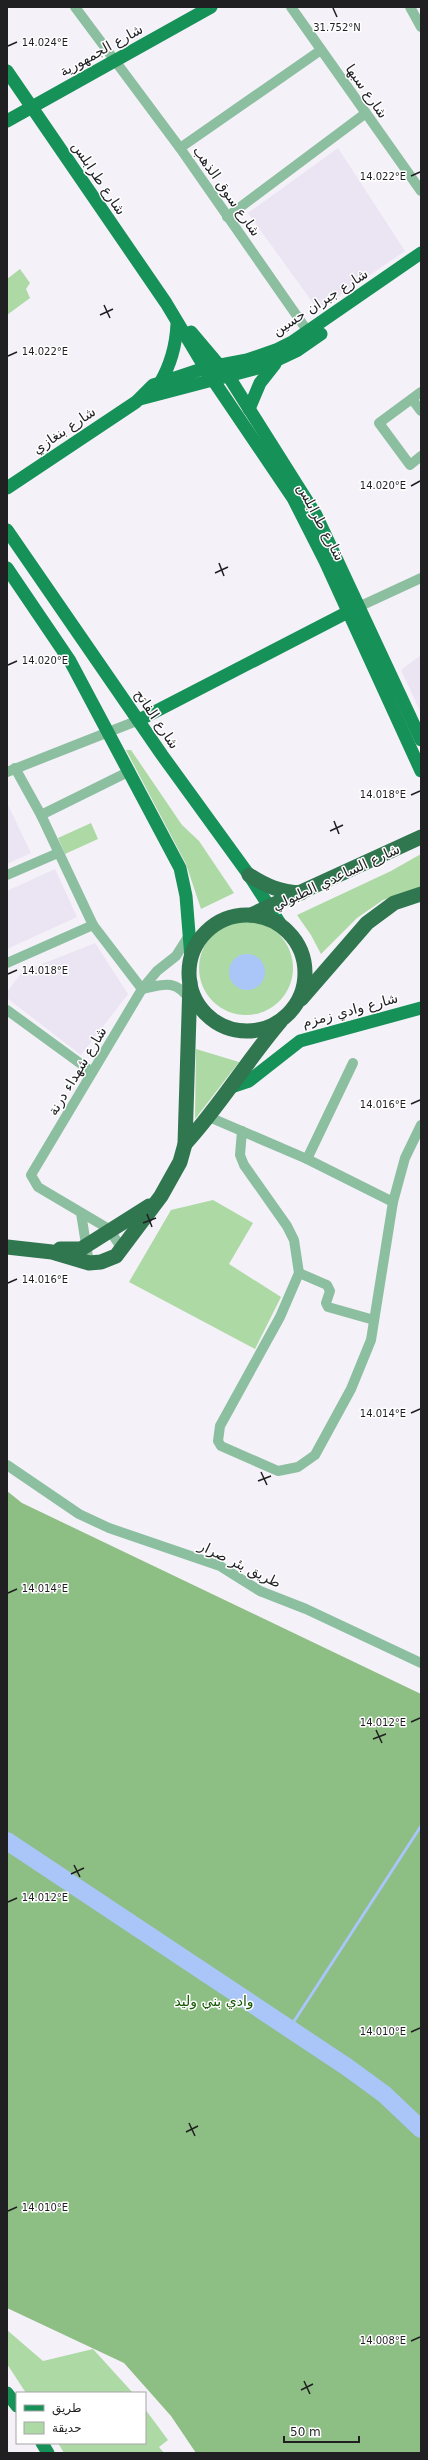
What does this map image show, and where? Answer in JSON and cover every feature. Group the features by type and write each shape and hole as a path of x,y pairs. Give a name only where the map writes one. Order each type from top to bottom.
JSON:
{"highway":[{"name":"شارع الساعدي الطبولي","path":"250,915 271,907 421,837"},
{"path":"249,875 268,887 286,892 301,893"},
{"path":"184,1144 209,1118 263,1043 367,923 394,903 421,894"},
{"path":"7,1247 52,1252 89,1263 110,1260 122,1249 161,1196 180,1162 184,1144 191,1001 191,958 201,938 214,925 231,917 250,915 265,917 281,925 291,934 300,948 305,964 305,981 297,1002"},
{"path":"190,982 198,1003 205,1012 222,1025 234,1029 256,1030 270,1026 284,1018"},
{"path":"52,1252 65,1248 81,1249 109,1229 141,1212 161,1196"}],"main road":[{"name":"شارع الجمهورية","path":"7,121 211,7"},
{"name":"شارع طرابلس","path":"7,71 166,303 205,368 293,498 354,609 421,740"},
{"name":"شارع جبران حسين","path":"160,382 205,368 239,361 276,350 329,328 366,292 421,253"},
{"name":"شارع طرابلس","path":"166,303 229,377 316,515 421,770"},
{"path":"140,399 153,385 160,382 169,367 178,324"},
{"path":"249,409 260,383 277,362 311,336"},
{"path":"200,343 239,361"},
{"path":"140,399 229,377 277,362"},
{"path":"194,386 205,388 226,398"},
{"name":"شارع بنغازي","path":"7,488 140,399"},
{"name":"شارع الفاتح","path":"7,530 249,875 271,907 281,925"},
{"path":"7,568 56,639 130,771 180,868 190,934 191,958"},
{"path":"139,720 354,609"},
{"path":"56,639 76,628"},
{"name":"شارع وادي زمزم","path":"231,1087 249,1081 300,1041 421,1008"},
{"path":"7,2393 16,2405"},
{"path":"43,2444 48,2453"}],"street":[{"name":"شارع سوق الذهب","path":"75,7 180,148 311,336"},
{"name":"شارع سبها","path":"291,7 366,114 417,177 421,191"},
{"path":"410,7 421,27"},
{"path":"180,148 321,50"},
{"path":"227,217 366,114"},
{"path":"421,392 379,423 410,465 421,456"},
{"path":"412,399 421,411"},
{"path":"354,609 421,578"},
{"path":"139,720 107,731 11,770 41,815 93,925 142,989 174,984 184,990 191,1001"},
{"path":"41,815 130,771"},
{"path":"7,875 58,853"},
{"path":"7,962 93,925"},
{"name":"شارع شهداء درنة","path":"81,1213 38,1188 31,1175 142,989 157,971 176,956 190,934"},
{"path":"7,1010 92,1072"},
{"path":"307,1160 353,1063"},
{"path":"209,1118 307,1160 393,1202"},
{"path":"242,1131 240,1155 244,1165 294,1240 299,1273 280,1317 220,1426 218,1441 221,1446 278,1470 290,1470 307,1462 315,1455 364,1362 374,1320 378,1285 393,1202 405,1158 421,1125"},
{"path":"81,1213 109,1229 122,1249"},
{"path":"81,1213 89,1263"},
{"path":"299,1273 327,1285 330,1292 326,1303 328,1307 374,1320"},
{"name":"طريق بئر صرار","path":"7,1465 79,1514 109,1528 220,1566 260,1591 312,1611 421,1662"}],"shaded area":[{"path":"338,148 405,251 318,310 248,213"},
{"path":"421,655 421,713 401,670"},
{"path":"7,803 31,853 7,864"},
{"path":"55,869 77,917 7,949 7,891"},
{"path":"95,943 128,994 81,1055 7,998 7,992 22,972"}],"green space":[{"path":"20,269 30,283 26,289 30,298 7,315 7,279"},
{"path":"126,750 131,750 182,825 199,841 234,893 201,909 186,864"},
{"path":"91,823 98,839 65,854 58,838"},
{"path":"421,854 421,887 383,900 357,918 321,954 311,935 297,915 391,871"},
{"path":"246,921 264,924 279,935 290,950 293,968 290,986 279,1001 264,1012 246,1015 228,1012 213,1001 202,986 199,968 202,950 213,935 228,924"},
{"path":"196,1049 239,1062 195,1119"},
{"path":"213,1200 253,1223 229,1264 281,1297 255,1349 129,1282 171,1210"},
{"name":"وادي بني وليد","path":"7,1491 22,1503 421,1694 421,2453 196,2453 171,2416 124,2363 7,2308"},
{"path":"7,2330 43,2361 93,2349 132,2392 25,2392 7,2364"},
{"path":"146,2410 168,2440 159,2447 164,2453 64,2453 59,2444 146,2444"}],"water":[{"path":"251,954 260,959 264,965 264,979 260,985 251,990 243,990 234,985 230,979 229,968 234,959 240,955"}],"waterway":[{"path":"289,2029 421,1826"},
{"name":"وادي بني وليد","path":"7,1841 347,2067 384,2094 421,2129"}]}
